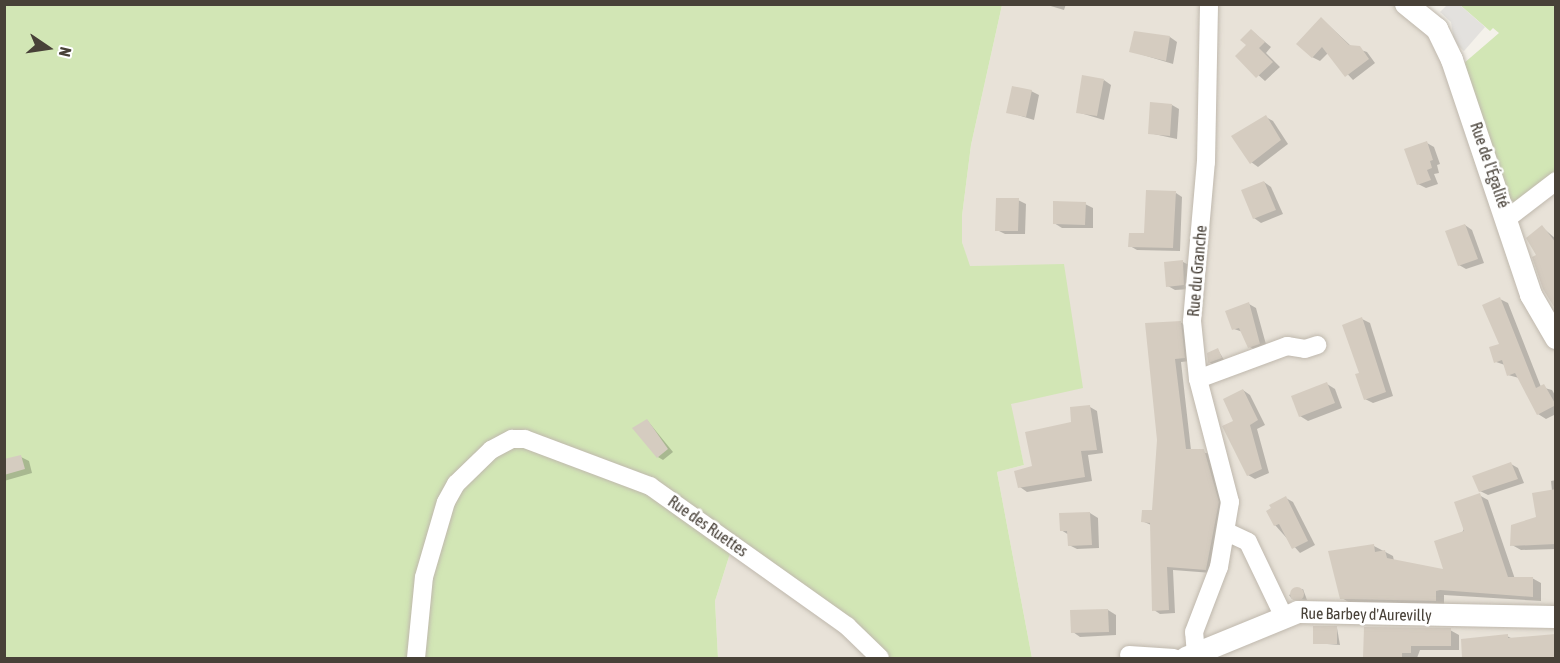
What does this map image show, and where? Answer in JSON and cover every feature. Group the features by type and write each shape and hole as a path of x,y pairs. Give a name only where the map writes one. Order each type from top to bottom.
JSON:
{"street":[{"name":"Rue du Granche","path":"1186,657 1219,567 1227,532 1229,496 1198,379 1192,321 1206,162 1209,4"},
{"name":"Rue de l'Égalité","path":"1406,4 1431,23 1442,36 1508,218 1531,295 1556,338"},
{"path":"1508,218 1556,181"},
{"path":"1198,379 1287,346 1305,349 1317,345"},
{"name":"Rue des Ruettes","path":"416,658 424,577 446,502 456,484 472,468 491,450 512,439 538,441 650,486 847,626 880,658"},
{"path":"1227,532 1248,542 1283,615"},
{"name":"Rue Barbey d'Aurevilly","path":"1186,657 1283,615 1298,612 1556,617"},
{"path":"1129,655 1186,657"}],"shaded area":[{"path":"1002,5 1406,5 1555,181 1555,658 1032,658 997,472 1024,465 1010,404 1064,265 969,266 962,242 962,216 971,145"},
{"path":"1447,5 1460,5 1485,27 1464,51 1454,42 1451,22 1440,12"},
{"path":"733,544 880,658 718,658 715,601"}],"green space":[{"path":"4,5 1002,5 971,145 962,216 962,242 970,266 1064,264 1083,388 1011,404 1024,465 997,472 1032,658 880,658 733,544 715,601 718,658 5,658"},
{"path":"1460,5 1555,5 1555,181 1508,218 1463,64 1499,33 1493,28 1490,31"}],"building":[{"path":"1321,17 1349,45 1360,46 1369,59 1345,77 1322,47 1312,58 1296,44"},
{"path":"1251,29 1265,42 1259,48 1273,62 1256,78 1235,56 1246,45 1240,40"},
{"path":"1134,31 1170,36 1166,61 1129,52"},
{"path":"1082,75 1104,79 1097,116 1076,113"},
{"path":"1012,86 1032,90 1026,117 1006,113"},
{"path":"1150,102 1172,104 1170,136 1148,134"},
{"path":"1266,115 1281,140 1250,164 1231,136"},
{"path":"1427,141 1433,160 1430,161 1432,168 1427,170 1431,180 1417,185 1404,149"},
{"path":"1264,181 1276,210 1253,219 1241,190"},
{"path":"1146,190 1176,191 1173,248 1128,247 1129,233 1144,233"},
{"path":"996,198 1019,198 1018,231 995,231"},
{"path":"1053,201 1086,202 1085,225 1053,224"},
{"path":"1465,224 1478,259 1458,266 1445,231"},
{"path":"1542,225 1556,243 1556,310 1543,289 1532,257 1536,255 1526,238"},
{"path":"1183,260 1184,285 1166,287 1164,262"},
{"path":"1500,297 1536,388 1544,384 1556,405 1537,415 1515,373 1507,376 1502,360 1494,363 1489,347 1499,344 1482,305"},
{"path":"1249,302 1260,344 1248,348 1239,328 1232,330 1225,311"},
{"path":"1362,317 1386,392 1364,400 1355,374 1359,373 1342,325"},
{"path":"1181,321 1185,358 1175,359 1186,449 1204,449 1219,502 1206,570 1167,567 1169,610 1152,611 1150,523 1141,522 1142,510 1152,510 1157,440 1145,323"},
{"path":"1218,348 1222,358 1208,363 1207,353"},
{"path":"1327,382 1335,403 1299,417 1291,396"},
{"path":"1243,389 1258,420 1250,425 1262,469 1247,476 1222,426 1233,421 1223,399"},
{"path":"1090,405 1097,450 1081,451 1085,477 1018,488 1014,471 1032,466 1025,432 1071,422 1070,407"},
{"path":"647,419 668,449 657,458 632,428"},
{"path":"21,455 25,469 4,475 4,459"},
{"path":"1511,462 1518,479 1479,492 1472,476"},
{"path":"1556,489 1556,544 1510,546 1511,525 1536,517 1532,493"},
{"path":"1480,493 1508,577 1533,577 1533,597 1440,590 1436,591 1436,601 1340,599 1328,551 1374,544 1375,552 1385,550 1387,558 1443,569 1434,541 1464,531 1454,502"},
{"path":"1286,496 1308,541 1292,549 1279,524 1274,526 1266,511 1271,508 1269,505"},
{"path":"1090,512 1092,545 1068,546 1067,531 1060,531 1059,513"},
{"path":"1297,587 1302,589 1304,594 1302,599 1297,601 1292,599 1290,594 1292,589"},
{"path":"1108,609 1109,632 1071,633 1070,610"},
{"path":"1313,626 1337,626 1337,644 1313,644"},
{"path":"1364,627 1451,628 1451,646 1411,646 1411,653 1402,653 1402,658 1363,658"},
{"path":"1508,634 1508,638 1556,634 1556,658 1462,658 1461,639"}]}
